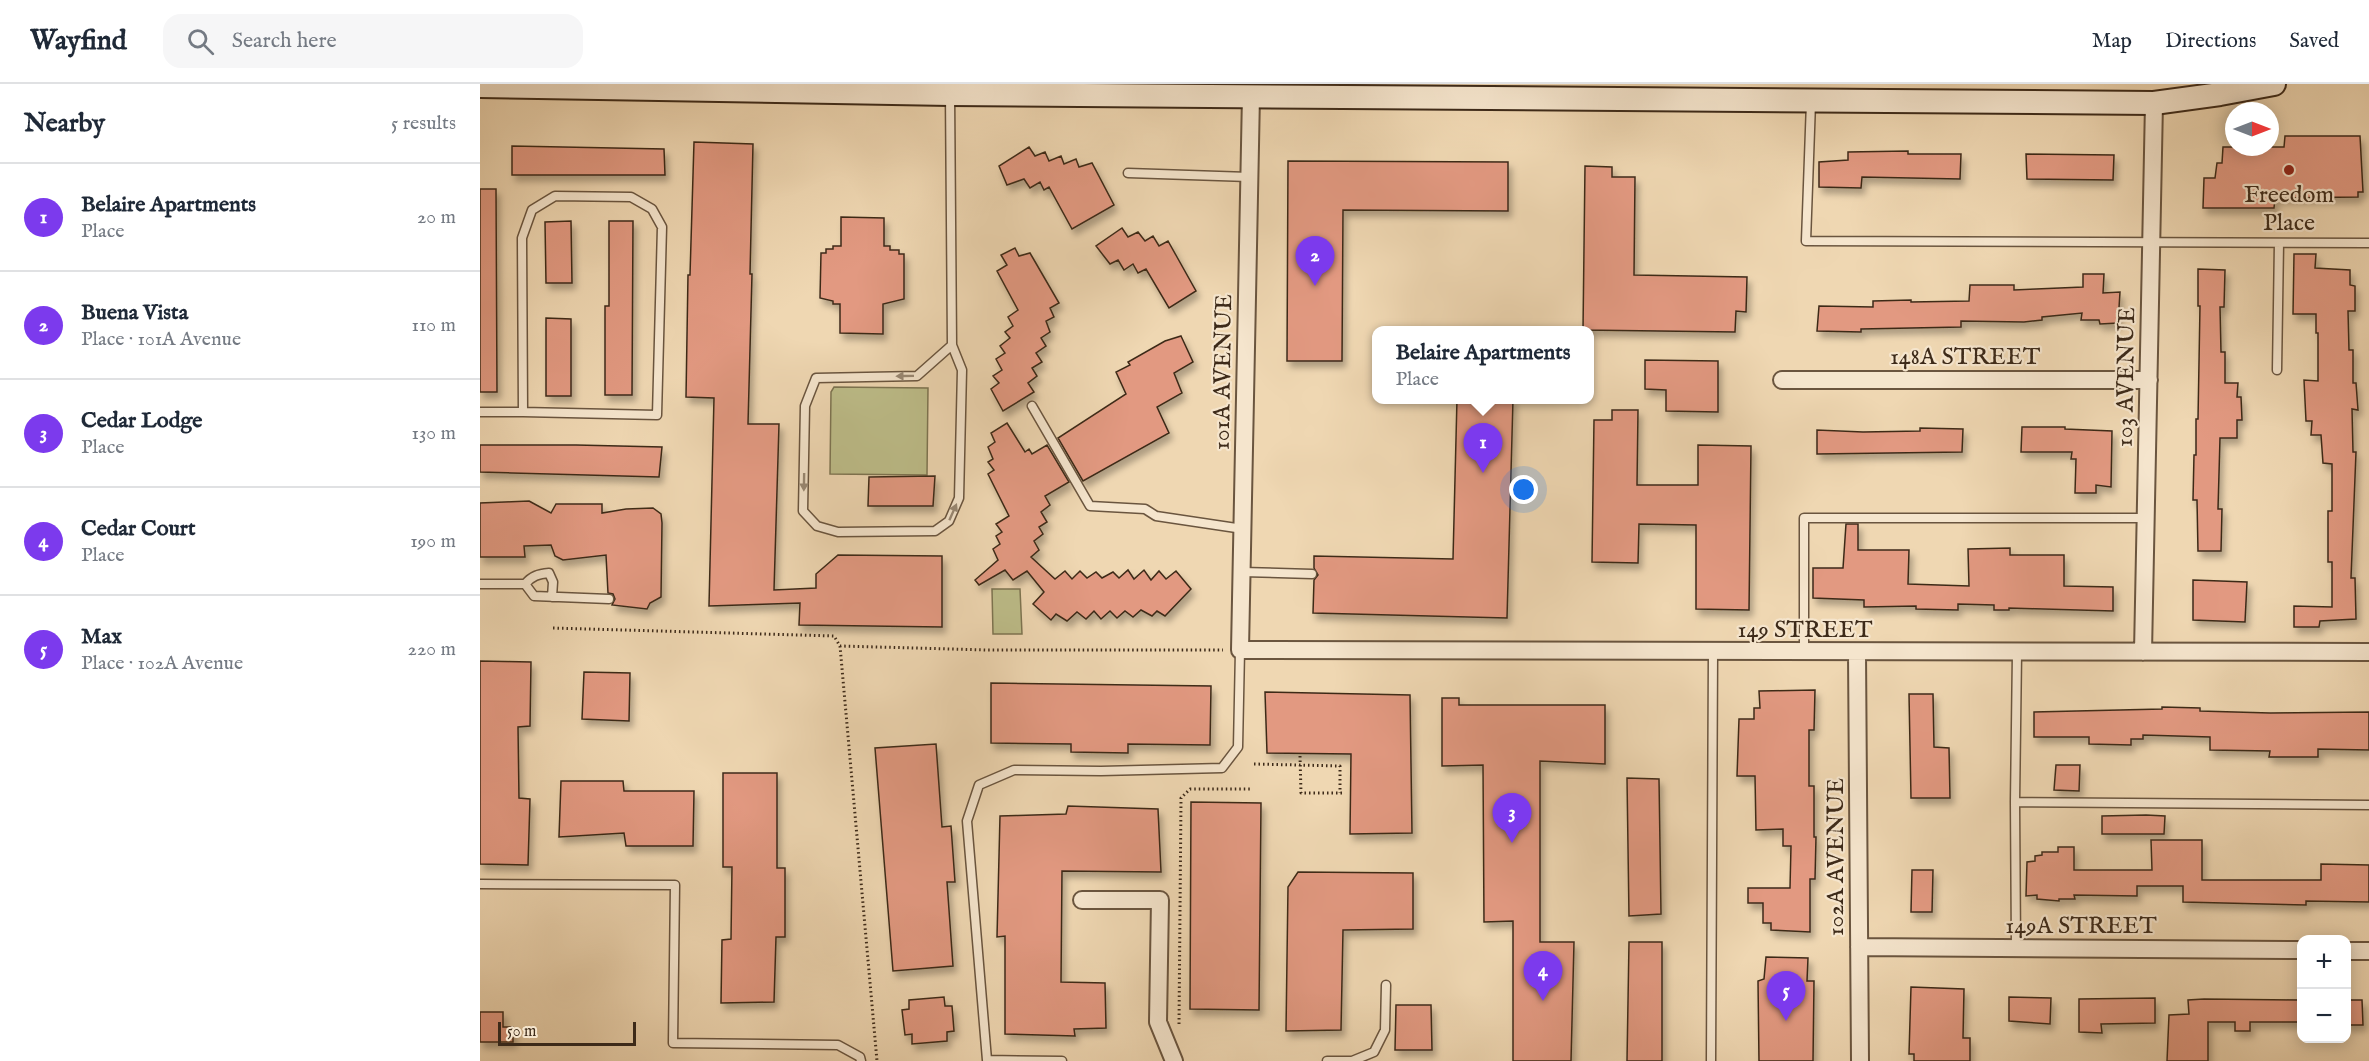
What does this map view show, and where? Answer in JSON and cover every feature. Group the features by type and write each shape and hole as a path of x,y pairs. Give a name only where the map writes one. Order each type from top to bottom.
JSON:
{"main road":[{"path":"480,86 950,94 1012,89 1251,95 1643,92 1811,101 2154,103 2274,84"}],"street":[{"name":"101A AVENUE","path":"1234,650 1242,573 1251,95"},
{"name":"103 AVENUE","path":"2143,652 2154,103"},
{"name":"148A STREET","path":"1782,380 2149,380"},
{"name":"149 STREET","path":"1234,650 1804,653 2369,652"},
{"name":"102A AVENUE","path":"1857,653 1860,1061"},
{"path":"1082,900 1160,900 1158,1022 1174,1061"},
{"name":"149A STREET","path":"1859,947 2297,950"},
{"path":"2351,951 2369,951"}],"lane":[{"path":"950,94 952,345 962,370 959,498 949,521 934,531 838,532 817,526 803,511 805,406 816,378 917,376 952,345"},
{"path":"1811,101 1806,241 2369,243"},
{"path":"1128,173 1249,177"},
{"path":"480,412 657,414 662,227 652,209 631,197 555,196 532,210 522,238 522,412"},
{"path":"2277,370 2279,243"},
{"path":"1032,406 1090,506 1145,509 1156,516 1243,529"},
{"path":"1804,653 1804,518 2146,518"},
{"path":"525,584 530,578 549,573 553,582 552,597"},
{"path":"1242,573 1312,573"},
{"path":"480,584 525,584"},
{"path":"525,584 534,596 609,599"},
{"path":"1062,1061 987,1060 967,821 979,785 1014,770 1101,771 1222,768 1238,747 1234,650"},
{"path":"1711,1061 1713,652"},
{"path":"2016,948 2017,653"},
{"path":"2015,802 2369,805"},
{"path":"480,884 675,885 673,1043 838,1045 860,1057 861,1061"},
{"path":"1327,1061 1352,1060 1374,1052 1385,1030 1386,985"}],"path":[{"path":"553,628 834,636 840,646 877,1061"},
{"path":"840,646 988,650 1234,650"},
{"path":"1300,756 1301,793 1345,793"},
{"path":"1254,764 1340,766 1340,793"},
{"path":"1179,1024 1181,798 1190,789 1252,789"}],"green space":[{"path":"834,387 928,388 927,475 830,474 831,392"},
{"path":"992,589 1020,589 1022,634 993,634"}],"building":[{"name":"Freedom Place","path":"2285,136 2360,136 2363,192 2358,192 2358,197 2275,198 2274,208 2203,208 2204,178 2215,178 2217,163 2222,163 2223,147 2225,147 2225,156 2279,156 2279,147 2284,147"},
{"path":"694,142 753,144 748,424 779,424 774,590 816,588 816,574 838,555 942,556 942,627 799,625 800,603 709,606 714,398 686,397 688,275 690,275"},
{"path":"512,146 664,149 665,175 512,175"},
{"path":"1029,147 1035,156 1045,152 1049,161 1061,156 1064,164 1076,159 1079,167 1092,163 1114,205 1072,229 1049,187 1044,190 1040,182 1030,188 1024,179 1007,185 999,166"},
{"path":"1908,151 1908,154 1961,154 1960,179 1862,177 1861,188 1819,187 1819,162 1848,160 1848,152"},
{"path":"2026,154 2114,155 2113,180 2027,179"},
{"path":"1288,161 1508,162 1508,211 1343,210 1342,361 1287,361"},
{"path":"1585,166 1612,167 1612,177 1635,177 1634,275 1747,277 1746,312 1736,311 1735,332 1594,330 1594,326 1583,326"},
{"path":"480,189 496,189 497,392 480,392"},
{"path":"841,217 884,218 884,246 890,246 890,250 899,250 899,254 904,254 904,299 883,304 883,334 840,333 840,304 833,304 833,301 820,298 821,253 826,253 826,249 833,249 833,246 841,246"},
{"path":"571,221 572,283 546,283 545,222"},
{"path":"609,221 633,221 632,395 605,395 605,306 609,306"},
{"path":"1122,228 1128,237 1138,232 1145,241 1153,236 1159,246 1168,241 1196,291 1169,308 1146,269 1138,273 1133,264 1124,270 1118,260 1110,264 1096,246"},
{"path":"1015,248 1019,256 1030,253 1059,303 1050,308 1054,317 1046,321 1050,332 1041,338 1046,346 1036,353 1042,362 1032,368 1037,376 1028,383 1034,392 1003,411 991,389 999,383 993,376 1002,370 996,359 1005,353 1000,346 1010,338 1005,332 1013,326 1008,317 1018,310 997,271 1007,265 1001,255"},
{"path":"2294,254 2316,254 2315,268 2350,270 2350,285 2355,286 2355,311 2348,311 2349,350 2353,350 2353,383 2356,383 2358,410 2352,409 2353,452 2356,452 2351,578 2355,578 2356,619 2320,621 2319,627 2294,627 2294,606 2332,607 2332,562 2328,562 2328,511 2332,511 2332,464 2323,463 2321,435 2311,435 2312,421 2306,421 2304,380 2318,381 2318,333 2316,333 2316,314 2293,314"},
{"path":"2198,269 2225,270 2224,307 2220,307 2221,352 2225,352 2225,383 2238,383 2237,397 2241,397 2242,420 2237,420 2237,438 2220,438 2218,509 2222,509 2221,551 2198,551 2197,500 2193,500 2196,419 2198,419 2200,306 2198,306"},
{"path":"2083,274 2104,274 2103,293 2120,292 2118,323 2100,324 2099,320 2081,320 2082,313 2042,317 2042,320 2024,322 1961,321 1961,327 1861,329 1861,332 1817,331 1819,306 1873,307 1873,301 1969,301 1970,285 2014,285 2014,290 2083,287"},
{"path":"546,318 571,319 571,396 546,396"},
{"path":"1181,336 1193,362 1174,373 1182,393 1157,407 1169,433 1083,481 1058,438 1126,394 1116,372 1130,365 1128,362 1165,341"},
{"path":"1645,360 1718,361 1718,412 1666,411 1666,390 1645,389"},
{"path":"1457,404 1513,404 1507,618 1313,613 1314,580 1318,575 1314,568 1314,556 1453,559"},
{"path":"1612,410 1638,410 1637,485 1698,485 1698,445 1751,446 1749,610 1696,609 1696,525 1639,524 1638,563 1592,562 1594,420 1612,420"},
{"path":"1007,423 1025,452 1029,449 1032,454 1047,445 1069,482 1045,496 1050,505 1041,512 1047,522 1039,527 1043,534 1034,541 1039,550 1031,557 1055,579 1065,571 1072,579 1080,571 1087,578 1096,572 1102,578 1113,572 1119,578 1128,570 1134,579 1144,570 1151,580 1159,571 1166,579 1176,571 1191,589 1165,616 1157,611 1152,616 1141,610 1133,617 1125,611 1117,618 1110,611 1101,619 1094,611 1086,619 1077,612 1067,621 1056,614 1051,620 1033,604 1044,592 1027,571 1013,580 1005,570 979,585 975,580 998,560 993,549 1000,544 996,536 1002,532 996,524 1009,516 988,474 994,470 988,462 993,459 988,447 995,442 991,433"},
{"path":"2022,427 2065,427 2065,429 2112,431 2111,487 2096,485 2096,493 2075,493 2076,459 2071,459 2072,452 2021,452"},
{"path":"1920,428 1963,429 1962,452 1817,454 1817,430 1920,431"},
{"path":"480,445 662,447 659,477 480,472"},
{"path":"935,476 933,506 868,506 869,477"},
{"path":"529,501 551,513 556,504 602,504 602,513 653,508 661,514 662,523 661,597 650,603 647,609 612,605 615,599 613,594 608,593 606,555 563,560 555,556 551,545 524,546 525,557 480,557 480,503"},
{"path":"1846,524 1858,524 1858,550 1909,550 1908,584 1969,586 1968,549 2010,548 2010,555 2064,555 2064,586 2113,587 2113,611 2009,608 2009,610 1994,610 1994,605 1958,604 1958,610 1916,609 1916,606 1864,607 1864,600 1813,598 1813,568 1843,568"},
{"path":"2193,580 2247,582 2245,622 2193,620"},
{"path":"480,661 531,662 530,726 518,727 519,798 530,799 528,865 480,864"},
{"path":"584,672 630,673 629,721 582,719"},
{"path":"991,683 1211,686 1210,745 1128,744 1128,753 1071,752 1071,744 991,743"},
{"path":"1815,690 1814,730 1809,730 1809,786 1814,786 1814,837 1816,837 1815,879 1810,879 1810,932 1771,930 1771,923 1763,923 1763,903 1748,903 1748,888 1790,888 1791,846 1783,846 1783,829 1756,830 1755,776 1737,776 1739,719 1754,719 1754,708 1760,708 1759,691"},
{"path":"1265,692 1410,695 1412,833 1350,834 1351,754 1267,753"},
{"path":"1909,694 1933,694 1934,747 1949,748 1950,798 1911,798"},
{"path":"1442,698 1459,698 1459,705 1605,705 1605,764 1540,761 1540,942 1574,942 1571,1061 1513,1061 1513,921 1484,922 1483,765 1442,766"},
{"path":"2162,707 2200,708 2200,711 2270,713 2369,712 2369,750 2318,749 2318,757 2269,757 2270,751 2210,750 2210,737 2143,735 2143,739 2131,739 2131,745 2089,744 2089,737 2034,737 2034,712 2162,709"},
{"path":"936,744 942,827 951,826 955,882 947,882 953,966 893,971 875,748"},
{"path":"2056,765 2080,765 2079,791 2054,790"},
{"path":"723,773 777,773 777,868 785,868 785,937 776,937 774,1002 721,1003 722,940 731,939 732,867 723,867"},
{"path":"1627,778 1659,779 1661,914 1629,916"},
{"path":"561,781 623,781 624,791 694,791 693,846 626,846 624,833 559,837"},
{"path":"1191,802 1261,803 1259,1010 1190,1009"},
{"path":"1068,806 1158,809 1161,872 1062,871 1061,982 1105,983 1106,1028 1074,1029 1075,1036 1005,1034 1005,936 997,937 1000,816 1066,814"},
{"path":"2102,816 2165,816 2164,834 2102,834"},
{"path":"2151,840 2202,840 2202,880 2321,880 2321,864 2369,865 2369,902 2306,901 2306,905 2183,902 2183,886 2137,886 2137,896 2074,895 2075,899 2059,899 2059,901 2037,899 2037,895 2026,896 2027,862 2035,861 2035,856 2042,855 2042,852 2058,852 2058,847 2074,847 2074,870 2152,870"},
{"path":"1912,870 1933,870 1932,912 1911,912"},
{"path":"1298,872 1413,873 1413,929 1343,930 1341,1030 1286,1031 1288,887"},
{"path":"1629,942 1662,942 1662,1061 1627,1061"},
{"path":"1766,957 1808,958 1807,981 1814,981 1813,1061 1759,1061 1758,981 1764,979"},
{"path":"1911,987 1964,989 1963,1038 1970,1038 1970,1061 1914,1061 1914,1054 1909,1054"},
{"path":"944,997 945,1006 952,1006 954,1031 947,1032 947,1041 912,1044 912,1034 905,1035 902,1010 909,1009 909,1000"},
{"path":"2009,997 2051,998 2050,1024 2009,1021"},
{"path":"2155,998 2155,1023 2101,1024 2102,1033 2079,1032 2079,999"},
{"path":"2188,1000 2297,1000 2297,1022 2250,1022 2250,1031 2235,1031 2235,1022 2208,1022 2208,1061 2167,1061 2169,1015 2189,1014"},
{"path":"2351,1000 2362,1000 2363,1025 2351,1025"},
{"path":"1396,1005 1431,1005 1432,1050 1395,1050"},
{"path":"480,1012 503,1012 503,1027 513,1027 513,1042 480,1042"}],"place":[{"name":"Freedom Place","path":"2289,170"},
{"name":"Buena Vista","path":"1315,286"},
{"name":"Belaire Apartments","path":"1483,473"},
{"name":"Cedar Lodge","path":"1512,843"},
{"name":"Cedar Court","path":"1543,1001"},
{"name":"Max","path":"1786,1021"}]}
